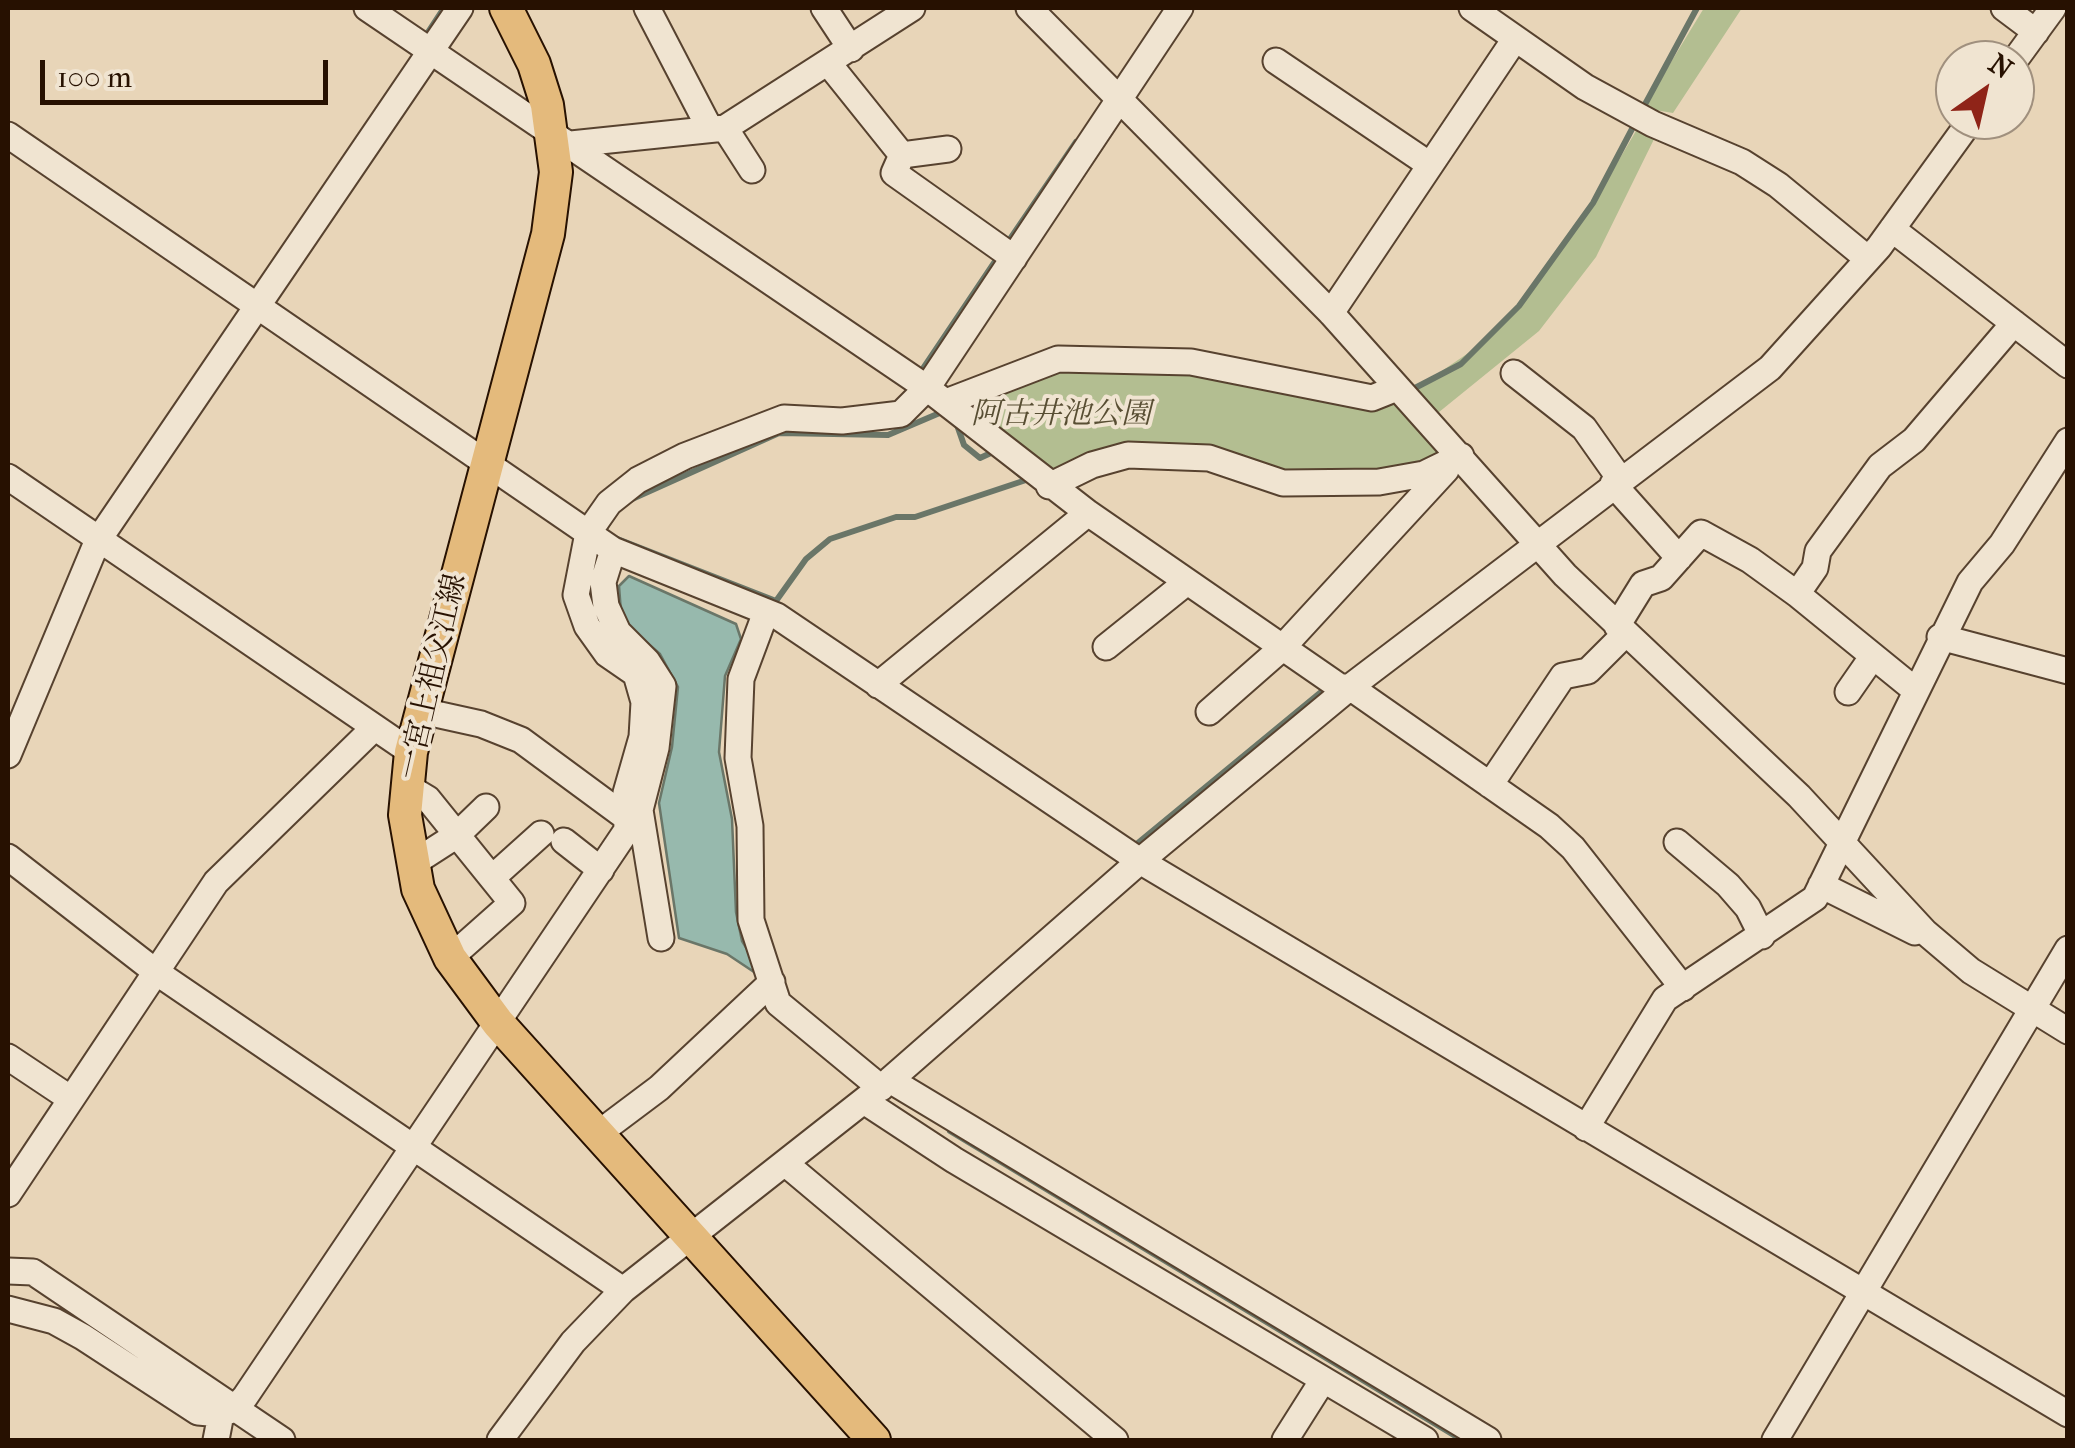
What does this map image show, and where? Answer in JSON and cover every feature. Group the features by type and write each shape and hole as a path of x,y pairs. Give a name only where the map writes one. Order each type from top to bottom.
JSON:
{"main road":[{"name":"一宮上祖父江線","path":"506,8 534,64 562,138 548,234 412,752 405,815 418,889 450,958 498,1023 874,1440"}],"street":[{"path":"367,8 936,395 1088,514 1340,687 1350,687 1490,785 1573,848 1683,988"},
{"path":"8,755 97,542 460,8"},
{"path":"648,8 718,128 752,170"},
{"path":"824,8 851,49"},
{"path":"562,138 718,128 829,64 912,8"},
{"path":"1029,8 1331,313 1536,542 1621,630 1800,796 1840,844 1938,944"},
{"path":"936,395 1014,258 1180,8"},
{"path":"2004,8 2036,32"},
{"path":"2030,40 2053,8"},
{"path":"1476,9 1515,39 1629,111 1742,162 1778,185 1868,259"},
{"path":"1331,313 1515,39"},
{"path":"1276,61 1430,166"},
{"path":"829,64 902,155"},
{"path":"8,135 613,550 766,612 1140,861 2068,1414"},
{"path":"500,1440 572,1342 623,1290 695,1238 878,1090 1140,861 1350,687 1770,368 1868,259 1957,140"},
{"path":"902,155 948,149"},
{"path":"902,155 894,173 1014,258"},
{"path":"1892,229 2068,364"},
{"path":"1796,594 1815,568 1818,551 1880,466 1914,440 2014,324"},
{"path":"661,938 626,793 642,737 644,702 636,674 607,654 587,626 576,595 588,533 609,503 638,480 684,456 784,418 842,421 901,414 936,395 1058,359 1191,362 1372,398 1397,388"},
{"path":"1514,373 1584,428 1617,482 1679,558"},
{"path":"1586,1128 1665,999 1815,898 1970,582 2002,544 2068,441"},
{"path":"1049,486 1092,464 1128,455 1209,458 1283,483 1379,482 1424,474 1461,456"},
{"path":"1209,712 1282,648 1461,456"},
{"path":"8,478 97,542 412,752"},
{"path":"878,685 1088,514"},
{"path":"1490,785 1564,676 1588,671 1621,630 1644,584 1661,578 1701,533 1750,560 1915,690"},
{"path":"216,1440 228,1412 416,1146 640,810 656,748 663,686 647,661 618,632 606,606 603,582 613,550"},
{"path":"1106,647 1187,582"},
{"path":"766,612 740,679 738,758 750,826 751,920 778,1003 878,1090 1324,1380 1425,1440"},
{"path":"1940,637 2068,671"},
{"path":"1848,692 1873,656"},
{"path":"422,710 481,724 521,740 634,823"},
{"path":"8,1194 216,882 374,728"},
{"path":"408,787 428,799 512,903 450,958"},
{"path":"412,864 457,834 486,807"},
{"path":"492,878 552,838 600,870"},
{"path":"1677,842 1728,885 1748,908 1762,936"},
{"path":"8,858 156,972 623,1290"},
{"path":"1821,885 1938,944 2068,1030"},
{"path":"1775,1440 2068,948"},
{"path":"599,1132 659,1088 772,982"},
{"path":"8,1057 71,1099"},
{"path":"878,1090 1488,1440"},
{"path":"786,1164 1115,1440"},
{"path":"8,1271 33,1272 228,1412 282,1440"},
{"path":"8,1309 54,1321 187,1406 228,1412"},
{"path":"1285,1440 1324,1380"}],"green space":[{"path":"1704,8 1742,8 1673,113 1643,108"},
{"name":"阿古井池公園","path":"1643,119 1660,127 1596,257 1539,331 1428,421 1461,456 1329,483 1165,453 1049,486 946,402 1058,359 1405,396 1480,345 1519,306 1593,204"}],"water":[{"path":"629,576 736,624 741,639 725,676 719,752 732,819 736,912 742,941 762,973 757,974 727,954 679,938 659,803 672,747 678,687 660,654 632,630 621,612 619,586"}],"waterway":[{"path":"425,37 444,8"},
{"path":"1643,108 1697,8"},
{"path":"1413,389 1461,364 1519,306 1593,203 1632,129"},
{"path":"1008,242 1076,142"},
{"path":"920,373 998,257"},
{"path":"942,412 957,425 964,445 980,458 993,452 1026,480 915,517 896,517 830,539 806,559 776,601 602,533 621,504 779,433 888,435 942,412"},
{"path":"1133,847 1321,692"},
{"path":"950,1131 1462,1440"}]}
